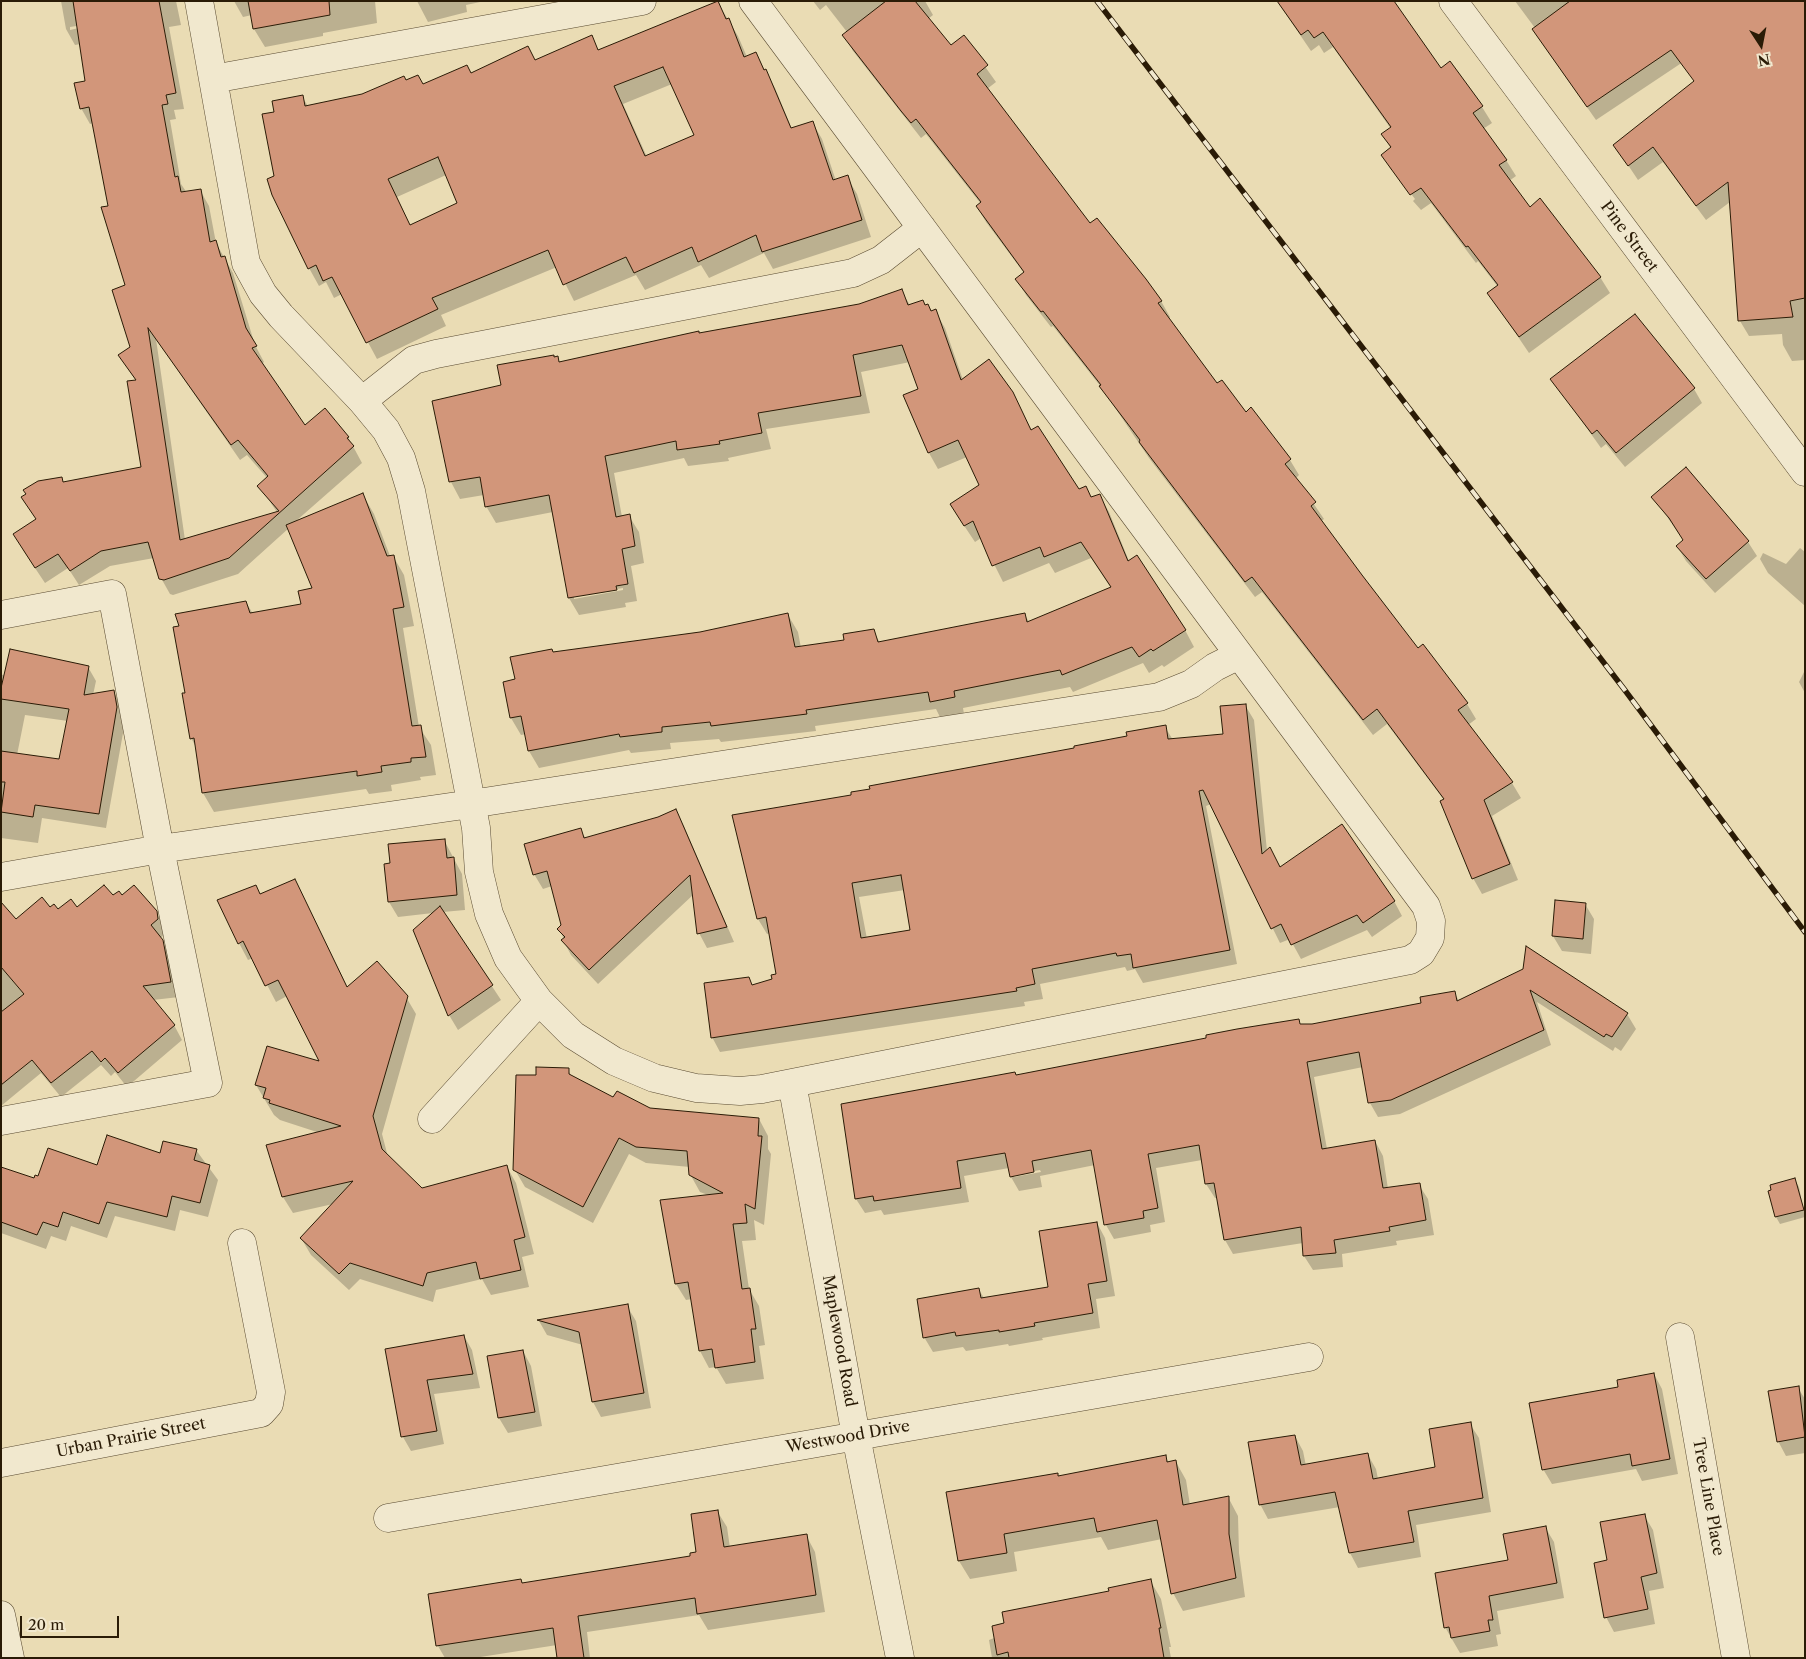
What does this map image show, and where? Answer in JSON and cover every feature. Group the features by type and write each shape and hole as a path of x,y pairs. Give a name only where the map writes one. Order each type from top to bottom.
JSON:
{"street":[{"path":"199,1 246,262 263,294 281,316 362,401 390,437 401,458 411,491 476,828 479,872 489,914 508,958 539,1001 573,1035 614,1061 654,1078 696,1088 740,1091 792,1083 1410,960 1421,953 1430,938 1431,921 1426,906 753,1"},
{"path":"213,79 642,1"},
{"name":"Pine Street","path":"1453,1 1805,472"},
{"path":"362,401 414,360 436,354 853,273 880,260 922,228"},
{"path":"1,615 112,594 160,849 208,1083 1,1121"},
{"path":"1,877 160,849 471,804 1159,698 1191,684 1215,667 1239,654"},
{"path":"432,1118 539,1001"},
{"name":"Maplewood Road","path":"792,1083 856,1436 900,1658"},
{"name":"Urban Prairie Street","path":"1,1463 260,1413 269,1404 271,1392 242,1243"},
{"name":"Tree Line Place","path":"1680,1337 1736,1658"},
{"name":"Westwood Drive","path":"388,1518 1309,1357"},
{"path":"1,1615 10,1658"}],"building":[{"path":"73,1 159,1 176,93 166,95 168,104 162,105 175,177 178,176 181,192 201,189 210,242 216,240 221,257 225,256 246,328 257,346 252,348 305,425 325,408 354,446 229,558 164,580 159,579 148,542 101,551 70,571 58,554 35,568 13,534 36,519 21,497 26,494 23,490 38,481 62,477 63,482 141,467 127,381 136,380 118,355 130,347 112,290 125,285 101,207 108,206 89,107 80,109 74,83 85,81","holes":["148,328 231,445 238,440 268,476 257,486 279,511 180,540"]},
{"path":"248,1 329,1 330,15 253,29"},
{"path":"718,1 726,19 729,18 744,57 756,52 764,70 766,69 791,128 813,121 833,180 848,175 862,220 762,252 756,235 698,262 692,247 634,273 626,257 563,285 548,250 432,298 438,309 366,343 332,277 323,281 316,265 308,269 272,195 267,179 274,176 262,114 274,112 272,101 303,95 305,106 362,94 404,76 406,80 418,75 423,84 467,65 471,73 528,46 535,60 592,35 598,50","holes":["663,67 694,135 645,156 614,86","438,157 457,203 410,225 388,179"]},
{"path":"886,1 915,1 951,45 964,35 988,65 977,74 1090,223 1097,218 1146,279 1162,301 1158,303 1217,383 1222,380 1246,412 1251,407 1291,459 1285,464 1316,502 1311,506 1418,648 1423,644 1468,703 1458,710 1513,782 1484,800 1510,864 1472,879 1440,801 1444,799 1377,709 1363,720 1252,577 1245,582 1139,442 1140,440 1099,386 1101,385 1043,311 1041,312 1015,279 1024,272 976,206 981,202 916,119 911,123 901,111 842,35"},
{"path":"1277,1 1394,1 1441,68 1450,61 1483,106 1473,113 1507,160 1499,165 1530,207 1540,198 1601,277 1519,337 1487,293 1498,285 1421,188 1410,195 1381,155 1391,147 1381,134 1391,127 1323,32 1314,38 1308,30 1301,35"},
{"path":"1570,1 1805,1 1805,298 1790,301 1793,317 1738,321 1728,182 1696,206 1653,147 1628,166 1613,145 1694,81 1671,50 1587,107 1532,29"},
{"path":"902,289 908,305 923,300 925,305 928,304 931,311 936,309 961,380 989,359 1013,392 1031,430 1038,426 1079,489 1086,486 1091,497 1100,494 1128,561 1137,555 1186,630 1153,651 1151,649 1139,657 1132,647 1062,675 1060,670 954,691 955,697 930,702 928,692 806,710 807,714 711,726 710,722 662,727 662,732 620,737 619,734 528,751 521,716 510,718 503,682 515,679 510,657 552,649 553,652 700,632 788,613 795,647 844,640 843,634 874,629 878,642 1025,613 1027,622 1111,587 1081,542 1044,557 1040,547 992,566 973,521 964,526 950,504 979,485 958,440 928,453 903,395 918,389 902,345 853,355 861,396 758,413 762,433 719,441 720,444 677,450 676,441 605,456 616,517 630,514 635,546 622,549 628,584 616,586 617,590 568,598 549,495 485,507 480,477 449,482 432,401 501,385 497,365 554,355 554,357 558,356 559,362 699,331 699,333 859,304"},
{"path":"1635,314 1695,388 1616,453 1597,430 1592,434 1550,379"},
{"path":"1686,467 1749,541 1706,579 1676,546 1683,540 1669,518 1651,497"},
{"path":"363,493 387,556 394,555 404,607 393,609 412,726 421,725 426,757 411,758 411,762 381,766 382,772 357,776 357,771 202,793 194,738 190,739 182,693 185,693 173,627 179,626 175,614 246,601 250,613 301,604 298,591 312,588 286,525"},
{"path":"10,649 89,666 84,695 114,690 117,707 99,814 35,805 33,817 1,812 5,782 1,782 1,751 59,759 69,709 1,699 1,688"},
{"path":"1246,704 1262,854 1270,847 1280,867 1342,824 1395,901 1363,923 1357,915 1291,945 1281,924 1271,929 1203,790 1199,791 1230,950 1133,968 1131,954 1117,956 1116,953 1032,969 1035,984 1016,988 1017,991 711,1038 704,983 749,977 752,985 772,979 771,975 776,974 766,917 757,919 732,815 851,795 851,792 870,789 869,786 1074,748 1074,746 1127,736 1126,732 1166,725 1168,739 1223,734 1220,706","holes":["901,875 910,930 861,938 852,883"]},
{"path":"676,809 727,927 697,934 690,875 589,970 561,940 565,937 557,929 561,925 547,871 533,875 524,844 581,828 584,838 658,817"},
{"path":"445,839 447,858 454,857 457,895 388,902 384,864 390,863 388,844"},
{"path":"295,879 347,987 377,961 408,996 373,1116 382,1149 422,1188 507,1165 525,1237 514,1240 521,1270 480,1279 476,1262 427,1273 423,1286 350,1263 339,1274 300,1238 353,1181 282,1197 266,1145 341,1126 269,1103 270,1100 263,1098 266,1088 255,1085 267,1046 319,1061 278,980 265,986 243,941 238,944 217,900 256,885 260,894"},
{"path":"104,885 113,895 119,891 122,895 134,885 157,911 158,919 151,925 163,940 171,982 143,986 175,1025 118,1073 105,1058 101,1062 92,1051 51,1083 32,1060 1,1085 1,1012 24,994 1,967 1,902 16,919 42,897 50,907 54,904 58,909 71,899 77,907"},
{"path":"1555,900 1586,903 1583,939 1552,936"},
{"path":"440,906 493,985 448,1016 413,930"},
{"path":"1526,946 1628,1013 1612,1037 1606,1034 1604,1037 1530,990 1544,1030 1391,1100 1368,1103 1359,1052 1307,1062 1322,1149 1375,1140 1383,1188 1420,1183 1426,1220 1389,1227 1390,1231 1334,1240 1336,1253 1303,1256 1301,1227 1224,1240 1214,1183 1205,1184 1199,1145 1148,1154 1158,1208 1143,1211 1144,1218 1104,1225 1091,1150 1032,1161 1034,1172 1010,1177 1005,1153 957,1161 961,1188 874,1201 873,1196 855,1199 841,1104 1015,1072 1016,1075 1206,1038 1206,1035 1237,1029 1299,1019 1300,1024 1312,1024 1421,1003 1420,997 1455,991 1457,1001 1523,969"},
{"path":"536,1067 569,1068 569,1074 613,1097 617,1091 650,1108 759,1118 758,1136 762,1136 755,1209 745,1204 747,1223 733,1224 742,1289 750,1288 756,1329 751,1329 755,1362 715,1368 712,1349 699,1351 688,1282 675,1284 660,1200 723,1193 689,1175 687,1151 636,1147 619,1138 583,1207 513,1170 516,1075 536,1075"},
{"path":"107,1135 160,1153 163,1141 197,1149 194,1160 210,1165 200,1203 172,1196 167,1217 107,1202 99,1224 63,1212 58,1227 43,1222 37,1235 1,1222 1,1167 34,1178 35,1175 38,1176 48,1148 97,1165"},
{"path":"1795,1178 1804,1210 1775,1217 1768,1191 1771,1190 1770,1185"},
{"path":"1097,1222 1107,1281 1088,1284 1093,1313 1034,1323 1035,1326 999,1332 999,1330 956,1336 955,1332 923,1338 917,1299 979,1288 981,1298 1048,1287 1039,1231"},
{"path":"628,1304 644,1393 592,1402 579,1332 537,1320"},
{"path":"464,1335 473,1374 427,1380 437,1431 401,1437 385,1349"},
{"path":"523,1350 535,1412 498,1418 487,1356"},
{"path":"1654,1373 1670,1459 1632,1466 1630,1454 1542,1470 1529,1403 1618,1387 1617,1380"},
{"path":"1799,1386 1805,1437 1777,1442 1768,1391"},
{"path":"1471,1422 1483,1498 1408,1511 1414,1542 1349,1553 1335,1492 1259,1505 1248,1442 1295,1435 1301,1465 1368,1453 1373,1479 1435,1467 1429,1429"},
{"path":"1166,1455 1167,1462 1176,1460 1183,1505 1229,1496 1229,1534 1236,1578 1171,1594 1157,1520 1097,1532 1094,1518 1004,1534 1007,1553 958,1561 946,1492 1058,1473 1058,1476"},
{"path":"718,1510 724,1547 807,1534 816,1595 697,1614 695,1598 578,1616 584,1658 557,1658 553,1628 436,1646 428,1594 521,1579 522,1583 690,1556 690,1553 696,1552 691,1514"},
{"path":"1645,1514 1657,1573 1641,1577 1648,1609 1604,1618 1594,1563 1607,1560 1600,1522"},
{"path":"1546,1526 1557,1583 1489,1596 1493,1620 1488,1620 1490,1631 1451,1638 1449,1627 1444,1628 1435,1573 1508,1560 1503,1534"},
{"path":"1151,1579 1161,1628 1159,1628 1164,1658 1009,1658 1008,1652 997,1655 992,1626 1004,1623 1002,1612 1109,1591 1108,1588"}],"railway":[{"path":"1097,1 1624,689 1805,932"}]}
